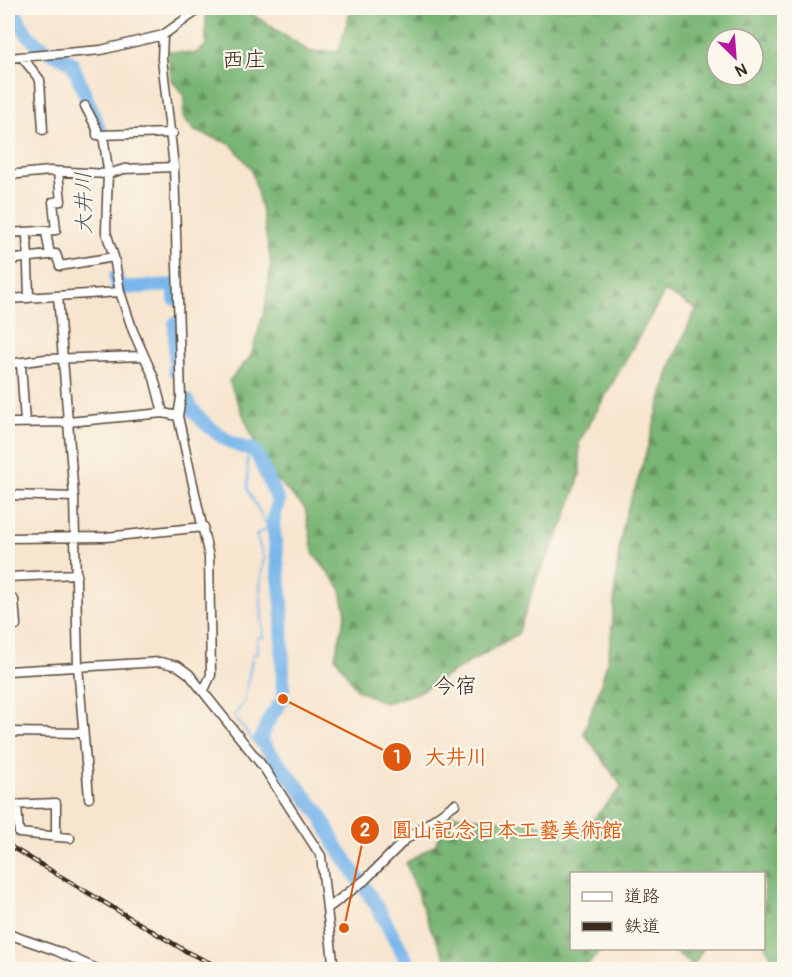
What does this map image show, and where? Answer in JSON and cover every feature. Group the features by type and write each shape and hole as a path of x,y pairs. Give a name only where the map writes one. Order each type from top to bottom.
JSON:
{"street":[{"path":"8,58 101,50 163,35 201,8"},
{"path":"163,35 162,59 174,167 181,398 178,416 204,527 210,577 211,675 204,690"},
{"path":"21,57 40,80 43,130"},
{"path":"85,106 97,129 97,135 172,133"},
{"path":"103,135 108,174 106,232 114,257 120,292 153,378 163,413"},
{"path":"8,175 58,172 108,174 124,169 174,167"},
{"path":"8,233 56,230 53,202 61,201 58,172"},
{"path":"46,232 50,255"},
{"path":"27,233 30,257 29,298"},
{"path":"8,260 56,254 60,266 114,257"},
{"path":"8,299 120,292"},
{"path":"58,296 74,497 78,666 89,798"},
{"path":"8,363 21,364 46,359 144,356"},
{"path":"21,364 25,422"},
{"path":"8,423 68,422 163,413 178,416"},
{"path":"8,495 74,497"},
{"path":"8,538 146,534 204,527"},
{"path":"8,578 77,574"},
{"path":"8,601 14,600 16,624"},
{"path":"8,671 160,662 178,666 204,690 264,768 321,856 334,969"},
{"path":"8,732 83,733"},
{"path":"8,806 56,803 56,837"},
{"path":"328,908 365,880 405,840 455,804"},
{"path":"17,805 19,833 70,838"},
{"path":"8,934 99,969"}],"green space":[{"path":"215,8 227,8 252,14 310,52 339,51 351,8 784,8 784,969 779,969 765,946 765,872 570,872 570,950 602,950 583,969 451,969 430,927 406,863 435,845 451,815 585,828 622,787 584,733 607,662 623,527 671,365 696,309 665,291 579,442 580,475 564,523 538,575 518,634 417,693 385,703 357,690 335,656 346,613 340,587 314,555 305,508 266,469 229,381 251,356 265,309 271,264 262,211 251,168 231,144 195,131 183,117 185,97 171,79 168,51 194,54 206,46 206,14"},
{"path":"672,950 702,950 693,966"}],"waterway":[{"name":"大井川","path":"13,8 30,38 72,63 100,131"},
{"name":"大井川","path":"116,277 118,288 175,285 175,299"},
{"name":"大井川","path":"175,324 175,371"},
{"name":"大井川","path":"187,400 198,416 225,439 256,452 278,501 273,523 282,604 283,699 269,719 260,740 320,814 336,846 375,903 412,970"},
{"path":"247,449 248,491 268,527 256,535 264,558 260,583 263,637 257,638 257,654 253,654 244,702 234,716 254,742"}],"railway":[{"path":"8,845 189,953 226,970"}],"place":[{"name":"大井川","path":"283,699"},
{"name":"圓山記念日本工藝美術館","path":"344,928"}],"district":[{"name":"西庄","path":"244,60"},
{"name":"今宿","path":"455,686"}]}
